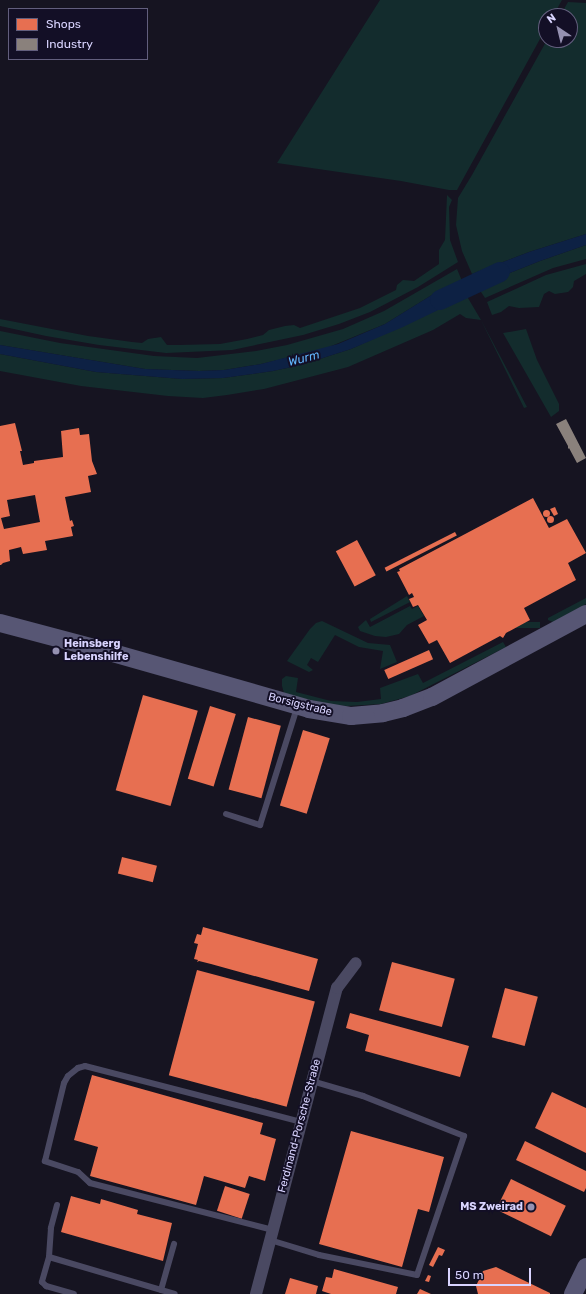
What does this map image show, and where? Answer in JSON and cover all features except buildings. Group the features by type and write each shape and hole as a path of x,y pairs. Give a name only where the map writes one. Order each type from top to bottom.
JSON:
{"street":[{"name":"Borsigstraße","path":"0,623 298,706 350,716 383,713 403,708 432,697 586,614"},
{"name":"Ferdinand-Porsche-Straße","path":"256,1294 337,988 356,964"},
{"path":"573,1294 586,1267"}],"lane":[{"path":"226,814 260,825 298,706"},
{"path":"302,1122 85,1066 78,1068 68,1076 64,1083 45,1161 78,1172 90,1183 271,1235 319,1255 417,1275 464,1136 363,1096 312,1081"},
{"path":"57,1205 51,1228 49,1257 42,1282 44,1285 74,1294"},
{"path":"161,1290 174,1244"},
{"path":"49,1257 175,1294"}],"green space":[{"path":"380,0 562,0 558,8 538,8 538,43 457,190 277,163"},
{"path":"568,2 586,3 586,234 529,252 472,274 462,251 456,225 458,198 543,48 578,48 578,8 565,8"},
{"path":"447,195 452,200 449,207 450,240 458,262 418,287 370,312 339,324 303,335 232,350 166,353 99,345 0,326 0,319 88,336 142,343 148,339 161,337 167,345 220,344 263,335 269,330 285,326 294,325 300,328 360,308 396,290 397,285 403,280 414,281 439,264 439,250 445,240"},
{"path":"586,245 586,259 553,268 485,298 477,286 540,261"},
{"path":"586,264 586,274 574,281 573,287 568,292 555,294 549,291 544,294 539,307 519,308 509,306 501,312 492,315 487,302 546,275"},
{"path":"457,269 462,281 435,293 385,324 324,349 261,364 224,370 199,371 145,369 0,345 0,331 60,343 154,356 197,358 256,351 287,345 343,329 384,311"},
{"path":"465,293 481,320 466,318 460,314 433,330 348,367 264,389 203,398 168,396 81,386 0,371 0,354 96,372 182,379 223,378 273,371 301,365 351,349 459,300"},
{"path":"481,320 527,407 524,408"},
{"path":"526,329 537,360 559,404 559,411 551,417 503,333"},
{"path":"407,596 410,602 371,622 370,619"},
{"path":"586,598 586,604 553,622 548,620 548,618"},
{"path":"410,606 412,609 418,606 424,616 407,625 399,634 386,637 375,636 360,631 358,627 366,620 370,627"},
{"path":"322,621 368,643 390,645 397,662 380,669 383,651 359,647 335,635 318,662 311,658 307,665 313,670 309,672 287,661 310,629 316,623"},
{"path":"506,622 540,622 540,628 506,628"},
{"path":"503,642 506,647 410,696 381,704 347,706 319,703 284,693 282,686 282,679 286,676 298,678 296,692 331,701 357,702 381,699 380,688 418,674 423,683"}],"water":[{"path":"586,234 586,245 540,261 477,286 472,274 529,252"},
{"path":"462,281 465,293 459,300 403,327 351,349 301,365 273,371 223,378 182,379 96,372 0,354 0,345 145,369 199,371 224,370 261,364 338,344 385,324 435,293"}],"waterway":[{"name":"Wurm","path":"440,300 500,272"}],"place":[{"name":"Heinsberg Lebenshilfe","path":"56,651"},
{"name":"MS Zweirad","path":"531,1207"}]}
